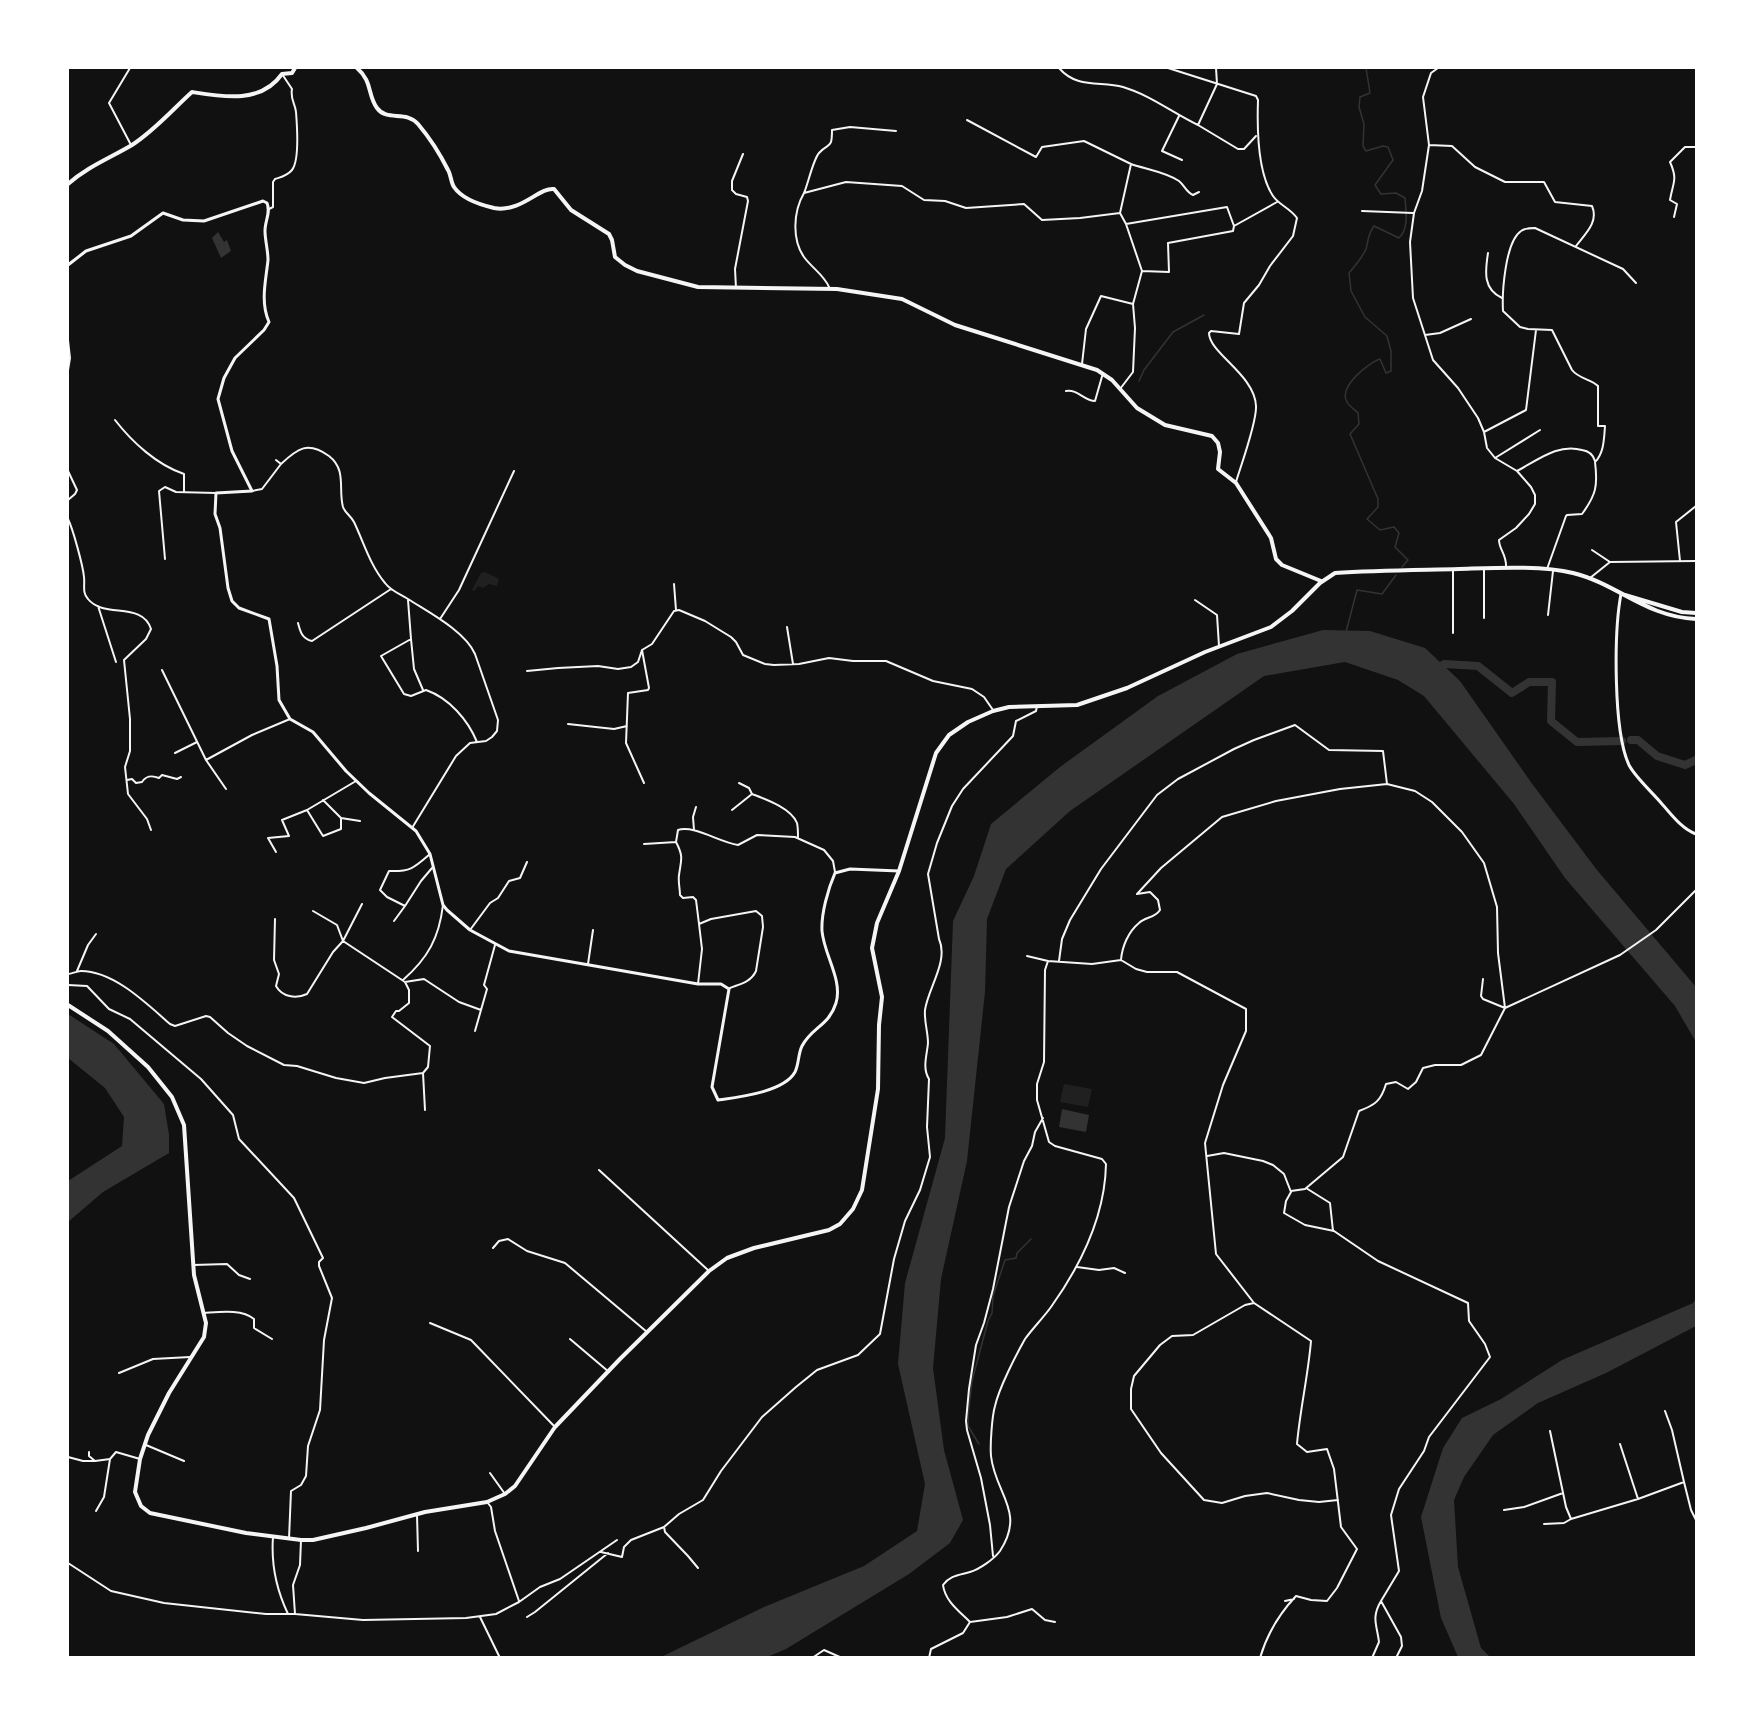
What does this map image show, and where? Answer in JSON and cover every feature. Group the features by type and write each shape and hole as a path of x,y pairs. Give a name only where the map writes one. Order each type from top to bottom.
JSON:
{"main road":[{"path":"68,184 98,162 131,145 155,127 192,92 231,96 260,93 274,85 282,75 292,73 295,68"},
{"path":"357,68 367,79 374,104 380,111 386,115 410,117 417,123 441,158 454,187 464,196 489,207 506,209 526,202 547,189 554,189 571,210 609,234 615,257 625,265 684,284 709,288 829,289 902,299 956,325 1082,364 1103,373 1137,408 1165,425 1212,436 1218,443 1220,452 1218,470 1236,483 1271,538 1276,559 1282,565 1321,581"},
{"path":"68,1005 108,1031 148,1067 172,1097 184,1125 194,1275 206,1323 204,1337 190,1357 157,1416 140,1459 135,1492 141,1506 150,1513 246,1533 301,1540 487,1502 505,1494 522,1477 555,1427 709,1271 727,1258 754,1248 829,1230 840,1224 853,1209 862,1190 878,1089 882,997 872,948 877,923 899,871 936,753 955,730 993,711 1009,707 1077,705 1127,688 1219,646 1271,627 1292,611 1321,581 1335,573 1506,568 1575,573 1666,615 1696,619"},
{"path":"1621,594 1682,612 1696,613"}],"street":[{"path":"130,68 109,103 131,145"},
{"path":"1059,68 1080,82 1122,87 1143,94 1238,149 1244,149 1256,136"},
{"path":"1168,68 1256,96 1258,100 1256,136 1266,179 1277,202 1287,207 1297,218 1293,236 1244,303 1239,334 1211,331 1209,333 1210,341 1247,382 1256,404 1236,483"},
{"path":"1198,125 1217,84 1216,68"},
{"path":"1438,68 1431,73 1423,97 1429,145 1422,191 1414,213 1410,242 1413,298 1433,360 1458,388 1478,418 1487,448 1495,459 1517,471 1531,487 1535,500 1529,514 1516,528 1499,540 1506,556 1506,568"},
{"path":"252,491 232,451 218,399 224,378 235,358 264,330 269,322 265,313 264,294 268,257 265,230 270,209 273,207 273,183 275,179 284,177 292,170 297,153 296,110 290,97 292,89 282,75"},
{"path":"1179,116 1162,152 1182,160"},
{"path":"967,120 1036,157 1041,147 1084,141 1131,164 1168,176 1179,182 1187,192 1193,195 1199,192"},
{"path":"829,289 828,284 804,257 797,244 795,222 800,200 819,153 832,141 832,130 850,127 896,131"},
{"path":"1429,145 1452,146 1474,167 1505,182 1544,182 1555,202 1592,206 1594,222 1576,246"},
{"path":"1674,217 1677,204 1670,200 1675,172 1670,162 1685,147 1696,147"},
{"path":"736,288 735,269 748,201 747,197 736,194 732,190 732,182 743,154"},
{"path":"1119,390 1133,372 1136,328 1133,304 1142,271 1120,213 1131,164"},
{"path":"804,193 846,182 890,184 902,186 924,200 945,201 966,208 1024,204 1042,220 1120,213"},
{"path":"68,265 86,251 131,236 163,213 183,220 204,221 263,201 270,209"},
{"path":"1234,226 1277,202"},
{"path":"1126,224 1227,207 1234,226 1233,231 1168,243 1169,272 1142,271"},
{"path":"1362,211 1414,213"},
{"path":"1595,462 1601,456 1605,434 1605,426 1598,426 1598,386 1572,370 1552,330 1520,327 1503,311 1502,298 1509,256 1515,237 1521,231 1535,228 1623,269 1636,283"},
{"path":"1488,253 1485,274 1488,285 1495,295 1502,298"},
{"path":"1082,364 1086,329 1101,296 1133,304"},
{"path":"1425,335 1440,333 1471,319"},
{"path":"1484,432 1526,410 1536,330"},
{"path":"68,340 70,358 68,370"},
{"path":"1066,391 1076,391 1094,402 1103,373"},
{"path":"115,420 158,462 184,474 184,492"},
{"path":"1495,459 1540,430"},
{"path":"165,559 159,491 165,487 176,492 216,493 262,489 281,464 305,447 316,449 335,462 341,477 344,510 352,519 367,555 378,574 392,589 440,619 473,649 497,716 498,724 495,734 486,741 467,745 456,756 412,828"},
{"path":"1517,471 1549,453 1570,447 1587,451 1593,456 1595,462 1597,481 1595,494 1582,514 1567,514 1546,570"},
{"path":"276,460 281,464"},
{"path":"68,471 77,490 68,500"},
{"path":"440,619 459,590 514,471"},
{"path":"216,493 214,514 220,528 228,588 232,601 239,608 269,619 277,666 279,700 290,719 313,732 356,781 420,836 430,854 443,905 440,927 431,948 404,981"},
{"path":"1680,561 1676,522 1696,506"},
{"path":"68,519 73,529 84,575 84,593 88,600 98,606 141,615 148,621 151,629 147,639 124,660 130,719 130,751 125,767 128,795 147,819 151,830"},
{"path":"1592,550 1610,562 1696,561"},
{"path":"1590,578 1610,562"},
{"path":"1484,568 1484,618"},
{"path":"1453,569 1454,633"},
{"path":"1548,615 1554,571"},
{"path":"527,671 598,666 631,668 638,662 642,651 652,644 676,610 674,584"},
{"path":"298,623 306,640 312,641 392,589"},
{"path":"1621,594 1617,637 1618,708 1624,750 1629,766 1678,822 1696,834"},
{"path":"408,600 414,669 423,690"},
{"path":"1195,600 1217,615 1219,646"},
{"path":"98,606 116,662"},
{"path":"676,610 725,633 734,639 740,652 748,658 765,664 793,664 830,658 886,661 933,681 972,689 984,697 993,711"},
{"path":"788,627 793,664"},
{"path":"411,639 381,656 406,695 411,696 423,690 430,691 450,703 477,742"},
{"path":"642,651 649,688 628,693 626,743 644,783"},
{"path":"162,670 206,760 226,789"},
{"path":"602,1552 622,1557 624,1547 631,1540 664,1527 679,1514 703,1500 721,1470 762,1417 817,1370 858,1355 880,1334 894,1259 905,1221 920,1190 930,1157 927,1127 929,1079 925,1073 928,1041 925,1011 934,987 943,948 939,939 928,874 937,843 952,806 963,789 1012,736 1016,721 1036,711 1037,706"},
{"path":"206,760 252,735 290,719"},
{"path":"568,724 614,729 627,726"},
{"path":"1059,962 1065,930 1101,869 1157,795 1178,779 1254,740 1295,725 1329,750 1383,751 1388,784"},
{"path":"175,753 197,742"},
{"path":"127,780 132,779 136,783 153,776 159,778 162,775 177,779 181,777"},
{"path":"276,852 268,838 289,836 282,820 308,810 356,781"},
{"path":"739,783 749,788 752,794 788,812 796,822 798,838"},
{"path":"1121,960 1124,944 1138,923 1158,914 1160,910 1158,900 1150,892 1137,894 1161,868 1221,817 1276,801 1388,784 1415,791 1432,802 1462,832 1484,863 1497,908 1498,953 1505,1008 1482,1055 1461,1065 1435,1065 1423,1068 1416,1082 1408,1089 1396,1082 1386,1084 1383,1093 1373,1106 1359,1111 1343,1157 1306,1188 1291,1192 1286,1201 1284,1213 1305,1225 1333,1231 1378,1260 1468,1303 1469,1321 1485,1344 1490,1357 1429,1437 1424,1451 1399,1489 1391,1515 1399,1571 1376,1610 1374,1622 1379,1642 1372,1658"},
{"path":"732,810 752,794"},
{"path":"308,810 323,836 341,829 341,818 324,800"},
{"path":"694,830 693,818 696,807"},
{"path":"341,818 360,821"},
{"path":"698,984 702,949 696,900 693,897 680,896 679,876 682,866 681,852 676,842 678,830 685,828 694,830 716,840 738,845 757,834 798,838 824,850 833,861 835,873 828,889 822,931 836,984 837,1001 830,1019 808,1037 801,1047 796,1070 791,1078 760,1093 718,1100 712,1087 729,989"},
{"path":"644,844 676,842"},
{"path":"405,906 387,897 380,890 389,871 414,868 430,854"},
{"path":"470,930 490,903 498,898 508,881 520,878 527,862"},
{"path":"394,921 434,866"},
{"path":"835,873 850,869 899,871"},
{"path":"1483,979 1481,996 1483,999 1505,1008 1625,952 1654,931 1696,890"},
{"path":"275,919 274,960 279,974 276,986 281,993 295,997 307,994 333,952 343,941 362,904"},
{"path":"443,905 461,924 509,951 698,984 721,984 729,989"},
{"path":"68,974 78,971 105,977 133,993 175,1026 206,1016 210,1017 228,1033 284,1065 297,1066 336,1078 364,1083 423,1073 428,1067 430,1046 392,1017 396,1011 409,1003 409,990 404,981 343,941 337,925 313,911"},
{"path":"699,924 711,919 751,911 756,911 762,916 759,961 754,977 729,989"},
{"path":"588,964 593,930"},
{"path":"78,971 88,945 96,934"},
{"path":"475,1031 487,989 484,985 495,945"},
{"path":"1027,956 1048,961 1092,964 1121,960 1136,969 1147,972 1177,972 1246,1009 1246,1030 1212,1115 1205,1143 1216,1254 1254,1304 1311,1341 1297,1444 1307,1452 1327,1449 1334,1470 1341,1527 1357,1549 1337,1588 1326,1601 1296,1596 1285,1601"},
{"path":"969,1622 950,1602 943,1592 943,1585 946,1580 980,1568 1004,1544 1010,1530 1011,1513 996,1477 991,1455 994,1406 1026,1339 1051,1308 1077,1267 1090,1239 1100,1204 1106,1164 1102,1159 1055,1146 1049,1142 1036,1100 1037,1084 1044,1062 1045,970 1048,961"},
{"path":"404,981 424,979 459,1002 481,1010"},
{"path":"68,985 87,986 110,1009 130,1019 201,1079 233,1115 239,1139 294,1198 323,1258 319,1266 332,1298 324,1340 320,1410 308,1446 306,1476 301,1485 291,1491 289,1539"},
{"path":"423,1073 425,1110"},
{"path":"993,1557 981,1478 967,1430 969,1389 976,1345 993,1289 1007,1214 1024,1161 1042,1118"},
{"path":"1207,1156 1224,1153 1273,1165 1284,1174 1291,1192"},
{"path":"599,1170 709,1271"},
{"path":"1306,1188 1329,1203 1333,1231"},
{"path":"493,1248 500,1241 508,1239 527,1251 565,1263 647,1332"},
{"path":"193,1265 227,1264 239,1275 250,1279"},
{"path":"1077,1267 1098,1270 1114,1268 1125,1273"},
{"path":"1254,1304 1245,1305 1193,1335 1172,1335 1160,1345 1134,1376 1131,1389 1131,1409 1161,1453 1204,1500 1222,1503 1245,1496 1267,1493 1319,1502 1338,1500"},
{"path":"204,1313 249,1315 255,1319 254,1328 272,1339"},
{"path":"430,1323 471,1340 555,1427"},
{"path":"570,1339 609,1372"},
{"path":"119,1373 153,1359 190,1357"},
{"path":"1665,1411 1672,1430 1683,1482 1696,1520"},
{"path":"1550,1431 1571,1519"},
{"path":"1620,1444 1638,1499"},
{"path":"146,1445 184,1461"},
{"path":"89,1452 89,1456 95,1461"},
{"path":"96,1511 104,1497 110,1459 116,1452 140,1459"},
{"path":"68,1457 83,1461 110,1459"},
{"path":"490,1473 505,1494"},
{"path":"1544,1524 1564,1523 1683,1482"},
{"path":"1503,1510 1524,1507 1563,1493"},
{"path":"487,1502 491,1507 495,1531 519,1602"},
{"path":"417,1515 418,1551"},
{"path":"664,1527 664,1532 698,1568"},
{"path":"273,1537 272,1558 275,1577 288,1614"},
{"path":"295,1614 293,1586 300,1565 301,1540"},
{"path":"68,1563 111,1591 164,1603 266,1614 363,1620 466,1618 496,1614 519,1602 540,1587 560,1579 617,1540"},
{"path":"527,1617 608,1553"},
{"path":"1260,1658 1266,1640 1285,1608 1296,1596"},
{"path":"1381,1601 1401,1637 1402,1646 1396,1658"},
{"path":"969,1622 1007,1617 1032,1609 1045,1620 1055,1622"},
{"path":"479,1616 500,1658"},
{"path":"929,1658 931,1649 963,1633 969,1622"},
{"path":"812,1658 824,1650 842,1658"}],"shaded area":[{"path":"218,232 224,242 227,240 231,251 221,258 212,238"},
{"path":"485,572 499,579 497,586 489,584 472,590 481,573"},
{"path":"1323,630 1370,631 1425,648 1460,681 1533,785 1597,870 1696,987 1696,1042 1675,1006 1565,878 1514,804 1424,696 1398,680 1345,662 1264,676 1070,811 1006,869 987,919 985,992 967,1161 941,1279 933,1368 944,1450 963,1520 950,1543 909,1574 786,1649 767,1657 659,1658 764,1607 864,1566 917,1531 925,1484 898,1364 905,1283 945,1138 953,921 974,876 991,824 1060,767 1158,696 1237,654"},
{"path":"68,1014 114,1044 164,1104 169,1135 169,1153 103,1192 68,1222 68,1181 122,1146 124,1117 105,1088 68,1058"},
{"path":"1064,1084 1092,1089 1088,1107 1060,1102"},
{"path":"1062,1109 1089,1115 1086,1132 1059,1127"},
{"path":"1696,1298 1696,1326 1606,1373 1538,1403 1493,1435 1464,1477 1454,1500 1458,1567 1481,1648 1490,1657 1458,1657 1441,1618 1421,1517 1443,1448 1462,1418 1501,1399 1562,1360 1693,1303"}],"waterway":[{"path":"1366,68 1370,93 1360,97 1359,107 1364,124 1363,146 1366,151 1383,146 1388,147 1393,160 1375,185 1381,194 1396,193 1405,198 1406,220 1399,238 1374,226 1366,249 1349,273 1351,291 1365,317 1387,336 1391,351 1391,371 1386,373 1380,359 1375,361 1356,376 1350,383 1345,396 1348,403 1358,413 1359,424 1350,434 1378,499 1378,507 1367,519 1380,530 1394,527 1399,533 1395,547 1408,560 1402,567"},
{"path":"1139,381 1144,370 1173,332 1204,315"},
{"path":"1346,632 1357,590 1382,594 1396,575"},
{"path":"1433,671 1444,664 1478,666 1512,693 1529,682 1552,682 1551,721 1577,742 1622,741"},
{"path":"1631,740 1638,740 1657,756 1685,765 1696,760"},
{"path":"979,1444 968,1426 968,1416 972,1381 992,1313 993,1296 1005,1260 1016,1258 1017,1253 1031,1239"}]}
